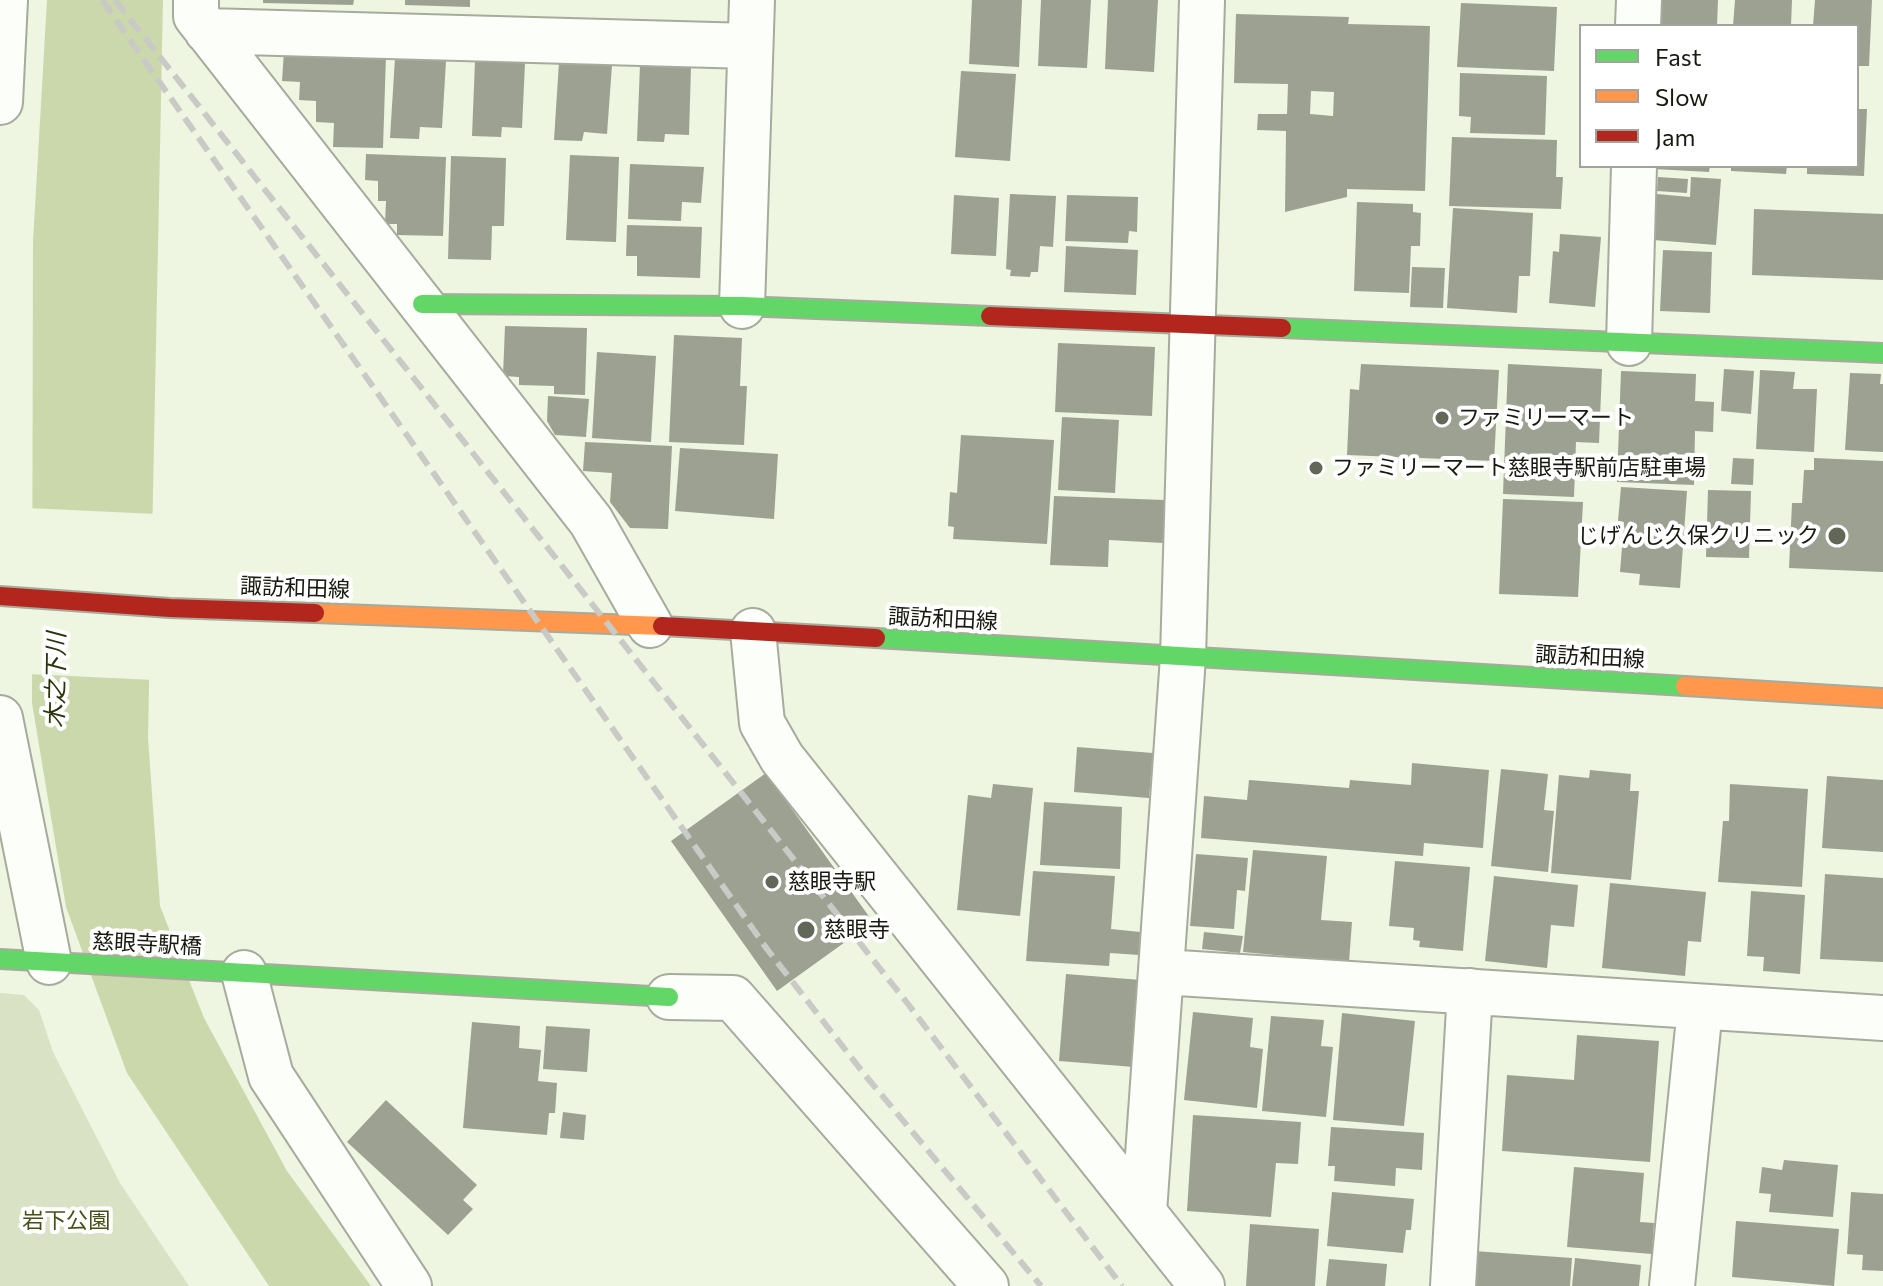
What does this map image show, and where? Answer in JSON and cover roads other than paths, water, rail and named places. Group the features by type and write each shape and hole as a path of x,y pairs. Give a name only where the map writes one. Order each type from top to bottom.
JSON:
{"street":[{"path":"0,102 5,0"},
{"path":"742,306 752,0"},
{"path":"1144,1212 1183,657 1202,0"},
{"path":"1638,24 1639,0"},
{"path":"202,15 750,46"},
{"path":"202,15 591,521 650,625"},
{"path":"1629,343 1634,168"},
{"path":"422,304 742,306 1883,353"},
{"name":"諏訪和田線","path":"4,596 170,608 650,625 1883,698"},
{"path":"753,631 762,723 782,758 1202,1286"},
{"path":"0,718 62,963"},
{"name":"慈眼寺駅橋","path":"0,959 669,997"},
{"path":"230,972 271,1076 409,1286"},
{"path":"1163,972 1883,1018"},
{"path":"1453,1286 1470,991"},
{"path":"669,997 733,998 986,1286"},
{"path":"1672,1286 1700,1008"}],"water":[{"name":"木之下川","path":"47,0 163,0 148,738 160,906 204,1018 287,1171 371,1286 269,1286 127,1073 66,907 32,703 33,242"}],"railway":[{"path":"102,0 767,949 865,1075 1041,1286"},
{"path":"115,0 908,1004 1122,1286"}],"place":[{"name":"ファミリーマート","path":"1442,418"},
{"name":"ファミリーマート慈眼寺駅前店駐車場","path":"1316,468"},
{"name":"じげんじ久保クリニック","path":"1837,536"},
{"name":"慈眼寺駅","path":"772,882"},
{"name":"慈眼寺","path":"806,930"}],"park label":[{"name":"岩下公園","path":"66,1221"}]}
